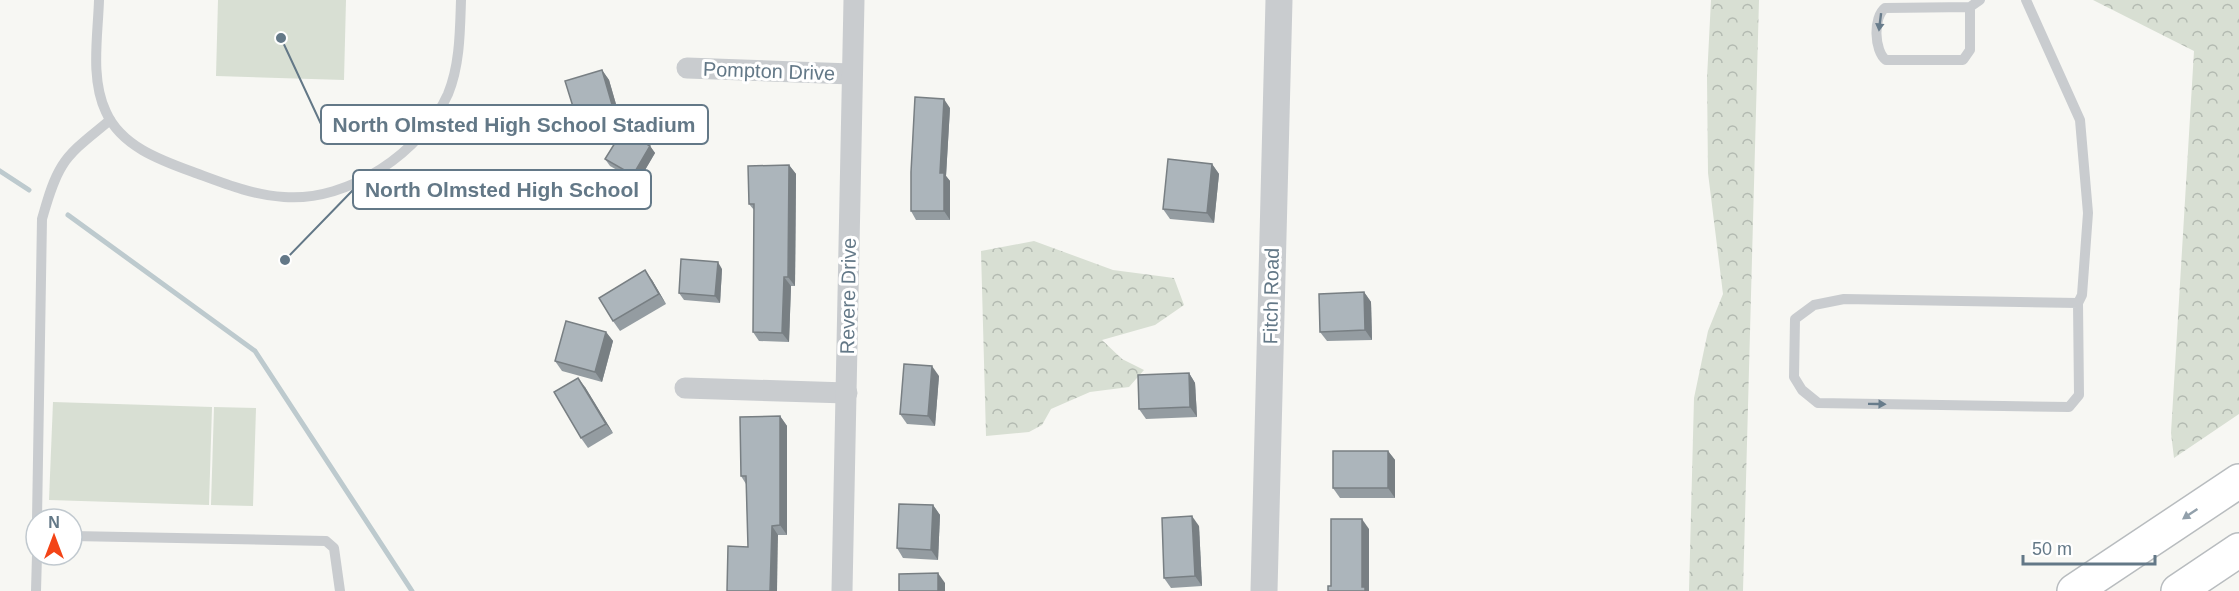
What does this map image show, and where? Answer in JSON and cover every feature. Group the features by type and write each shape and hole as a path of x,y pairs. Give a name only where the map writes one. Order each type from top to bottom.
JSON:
{"highway":[{"path":"2074,591 2239,482"},
{"path":"2178,591 2239,550"}],"street":[{"name":"Revere Drive","path":"842,591 854,0"},
{"name":"Fitch Road","path":"1263,591 1279,0"},
{"name":"Pompton Drive","path":"687,68 851,74"},
{"path":"685,388 847,393"}],"lane":[{"path":"99,0 101,102 110,120 134,146 184,169 250,192 287,198 323,194 340,189 375,173 411,145 448,94 456,62 461,0"},
{"path":"1970,7 1970,50 1968,56 1963,60 1886,60 1882,57 1878,49 1878,18 1885,8 1970,7 1980,0"},
{"path":"2026,0 2080,120 2088,213 2082,295 2078,303 2079,395 2069,406 1818,403 1802,390 1794,377 1795,319 1814,305 1844,299 2078,303"},
{"path":"37,507 42,219 48,197 62,166 71,154 110,120"},
{"path":"84,536 326,541 334,548 340,591"},
{"path":"36,567 36,591"}],"green space":[{"path":"218,0 346,0 344,80 216,76"},
{"path":"1711,0 1759,0 1743,591 1689,591 1694,398 1708,331 1723,294 1708,173 1707,78"},
{"path":"2093,0 2239,0 2239,414 2174,458 2171,433 2194,51"},
{"path":"1034,241 1113,270 1174,278 1184,305 1155,325 1102,340 1122,359 1144,370 1129,387 1090,392 1051,409 1042,425 1029,432 986,436 981,251"},
{"path":"53,402 212,407 209,505 49,500"},
{"path":"214,407 256,408 253,506 211,505"}],"building":[{"path":"602,70 615,115 579,126 565,81"},
{"path":"915,97 944,99 940,173 944,173 944,211 911,211"},
{"path":"623,130 650,146 633,175 605,159"},
{"path":"1168,159 1212,164 1207,213 1163,209"},
{"path":"789,165 788,277 784,277 782,333 753,332 754,204 749,204 748,166"},
{"path":"681,259 718,262 715,296 679,293"},
{"path":"645,270 659,294 613,321 599,298"},
{"path":"1364,292 1365,330 1320,332 1319,294"},
{"path":"566,321 606,332 595,372 555,361"},
{"path":"904,364 932,366 928,416 900,414"},
{"path":"1189,373 1190,407 1139,409 1138,375"},
{"path":"578,378 606,424 581,438 554,392"},
{"path":"780,416 780,525 772,526 770,591 727,591 728,546 748,547 746,476 741,476 740,417"},
{"path":"1333,451 1388,451 1388,488 1333,488"},
{"path":"899,504 933,505 931,550 897,548"},
{"path":"1192,516 1195,576 1164,578 1162,518"},
{"path":"1331,519 1362,519 1362,587 1365,587 1365,591 1328,591 1328,586 1331,586"},
{"path":"938,573 938,591 899,591 899,574"}],"waterway":[{"path":"0,171 29,190"},
{"path":"68,215 255,351 412,591"}],"place":[{"name":"North Olmsted High School Stadium","path":"281,38"},
{"name":"North Olmsted High School","path":"285,260"}]}
